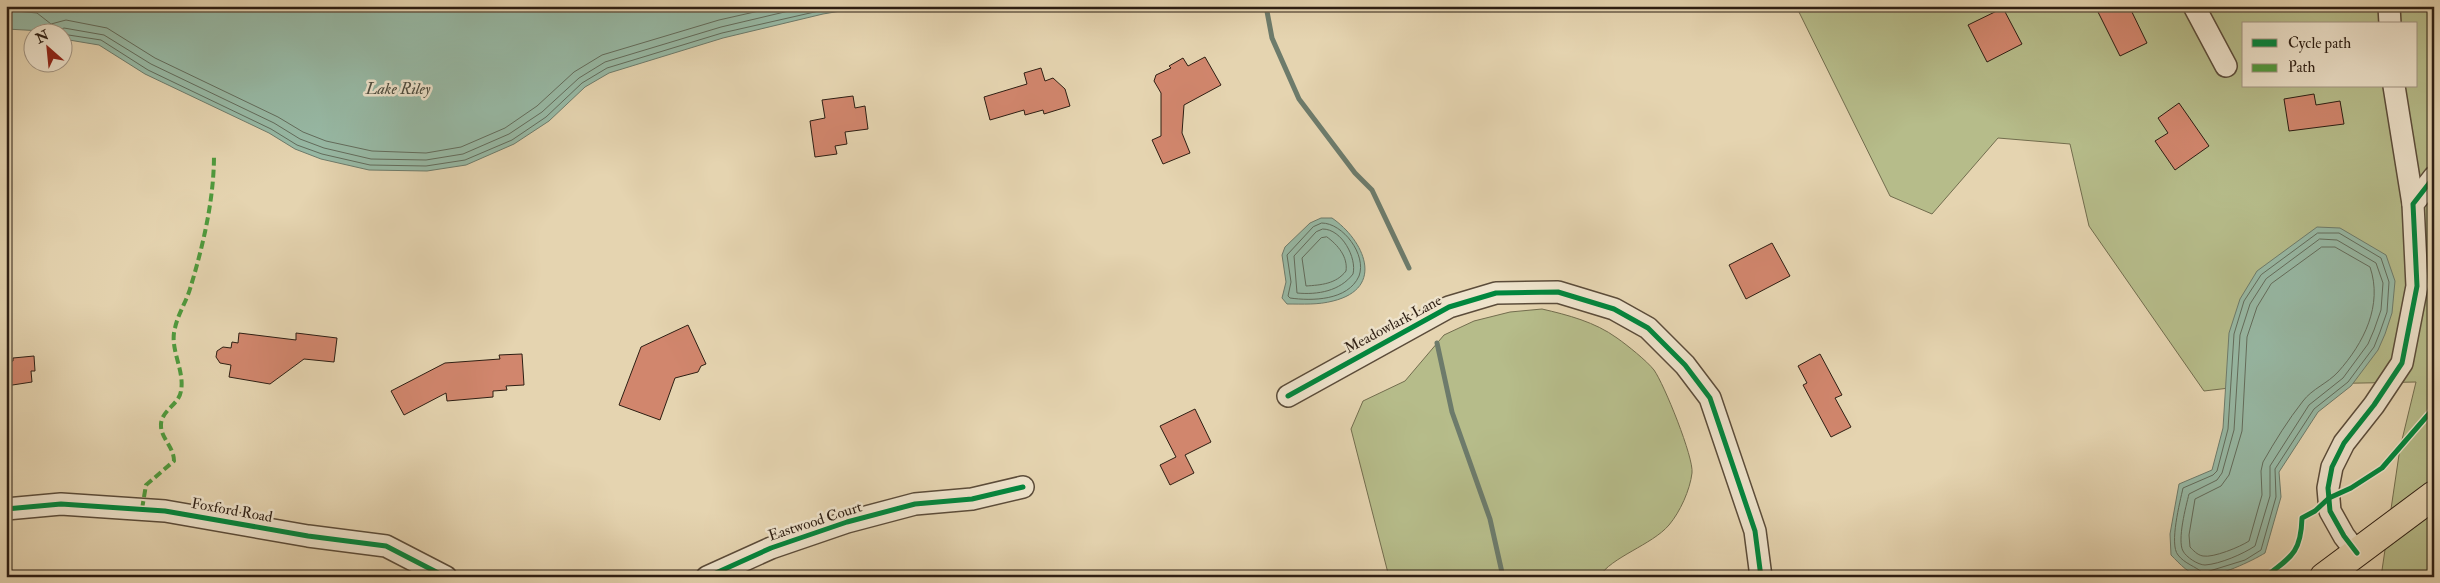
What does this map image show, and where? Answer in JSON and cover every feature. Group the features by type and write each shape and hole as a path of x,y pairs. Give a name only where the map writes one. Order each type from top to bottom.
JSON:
{"main road":[{"path":"2329,573 2434,495"}],"street":[{"path":"2194,6 2226,66"},
{"path":"2389,6 2390,22"},
{"path":"2357,552 2344,536 2330,511 2328,488 2332,467 2344,443 2374,405 2402,363 2417,286 2413,204 2394,88"},
{"path":"2413,204 2434,177"},
{"name":"Meadowlark Lane","path":"1288,396 1449,307 1496,293 1558,292 1614,309 1648,328 1685,365 1710,398 1755,531 1760,577"},
{"name":"Eastwood Court","path":"707,577 771,548 847,522 915,504 972,500 1023,487"},
{"name":"Foxford Road","path":"6,509 61,504 165,511 308,536 386,546 446,577"}],"shaded area":[{"path":"1796,6 2434,6 2434,577 2381,577 2400,448 2416,382 2255,385 2204,391 2089,226 2070,144 1998,138 1932,214 1890,196"},
{"path":"1542,309 1590,323 1609,332 1654,370 1678,421 1691,465 1692,473 1689,486 1677,514 1662,532 1613,563 1599,577 1389,577 1351,429 1363,401 1405,381 1444,335 1474,321 1510,312"}],"water":[{"name":"Lake Riley","path":"6,6 870,6 823,14 723,38 609,73 585,87 549,121 514,144 466,165 427,171 369,170 321,159 295,149 269,133 145,74 99,45 72,40 72,22 22,22 22,30 6,29"},
{"path":"1321,218 1332,218 1353,238 1364,263 1364,275 1360,286 1349,295 1333,301 1316,304 1287,304 1282,298 1286,282 1282,255 1285,247 1310,223"},
{"path":"2317,227 2340,228 2386,255 2395,281 2392,313 2385,334 2378,350 2351,386 2318,412 2279,472 2281,497 2265,553 2244,564 2217,574 2203,576 2194,574 2171,555 2170,534 2179,484 2212,470 2223,428 2229,333 2240,299 2257,271"}],"building":[{"path":"2095,6 2129,6 2147,43 2120,56"},
{"path":"2003,8 2022,44 1987,62 1968,25"},
{"path":"1205,57 1221,85 1184,105 1182,133 1190,153 1163,164 1152,140 1161,136 1161,93 1154,81 1156,75 1171,68 1169,66 1183,58 1188,66"},
{"path":"1041,68 1045,81 1053,78 1065,89 1070,106 1044,114 1043,110 1025,115 1024,110 990,120 984,97 1027,84 1024,73"},
{"path":"2314,94 2316,105 2340,101 2344,124 2289,131 2284,99"},
{"path":"853,96 855,108 865,106 868,129 845,132 847,144 835,146 837,154 815,157 810,121 825,118 822,100"},
{"path":"2179,103 2209,146 2175,170 2155,141 2168,133 2158,118"},
{"path":"1772,243 1790,276 1746,299 1729,265"},
{"path":"688,325 706,364 701,366 698,372 675,378 660,420 619,405 641,347"},
{"path":"239,333 296,340 296,333 337,338 334,362 304,359 270,384 229,377 231,365 220,363 216,357 217,351 223,347 231,348 232,342 238,343"},
{"path":"522,354 524,385 506,386 507,390 493,391 493,397 447,401 446,393 404,415 391,391 445,363 500,359 499,355"},
{"path":"1820,354 1842,395 1835,398 1851,427 1831,437 1803,385 1807,383 1798,366"},
{"path":"34,356 35,371 31,371 32,382 6,386 6,362 13,361 13,358"},
{"path":"1195,409 1211,442 1185,455 1194,473 1170,485 1160,465 1176,457 1160,426"}],"waterway":[{"path":"1266,6 1272,38 1299,99 1355,173 1372,190 1409,268"},
{"path":"1437,343 1452,412 1490,519 1503,577"}],"marked path":[{"path":"142,509 146,485 174,461 172,451 163,435 161,421 180,396 181,391 181,375 174,344 175,328 190,289 203,240 210,206 214,155"}],"cycle path":[{"path":"2357,553 2344,536 2330,511 2328,488 2332,467 2344,443 2374,405 2402,363 2417,286 2413,204 2434,177"},
{"path":"1288,396 1449,307 1496,293 1558,292 1614,309 1648,328 1685,365 1710,398 1755,531 1761,577"},
{"path":"2265,577 2288,559 2297,547 2302,518 2315,511 2329,498 2351,488 2382,468 2434,408"},
{"path":"707,577 771,548 847,522 915,504 972,499 1023,487"},
{"path":"6,509 61,504 165,511 308,536 386,546 446,577"}]}
